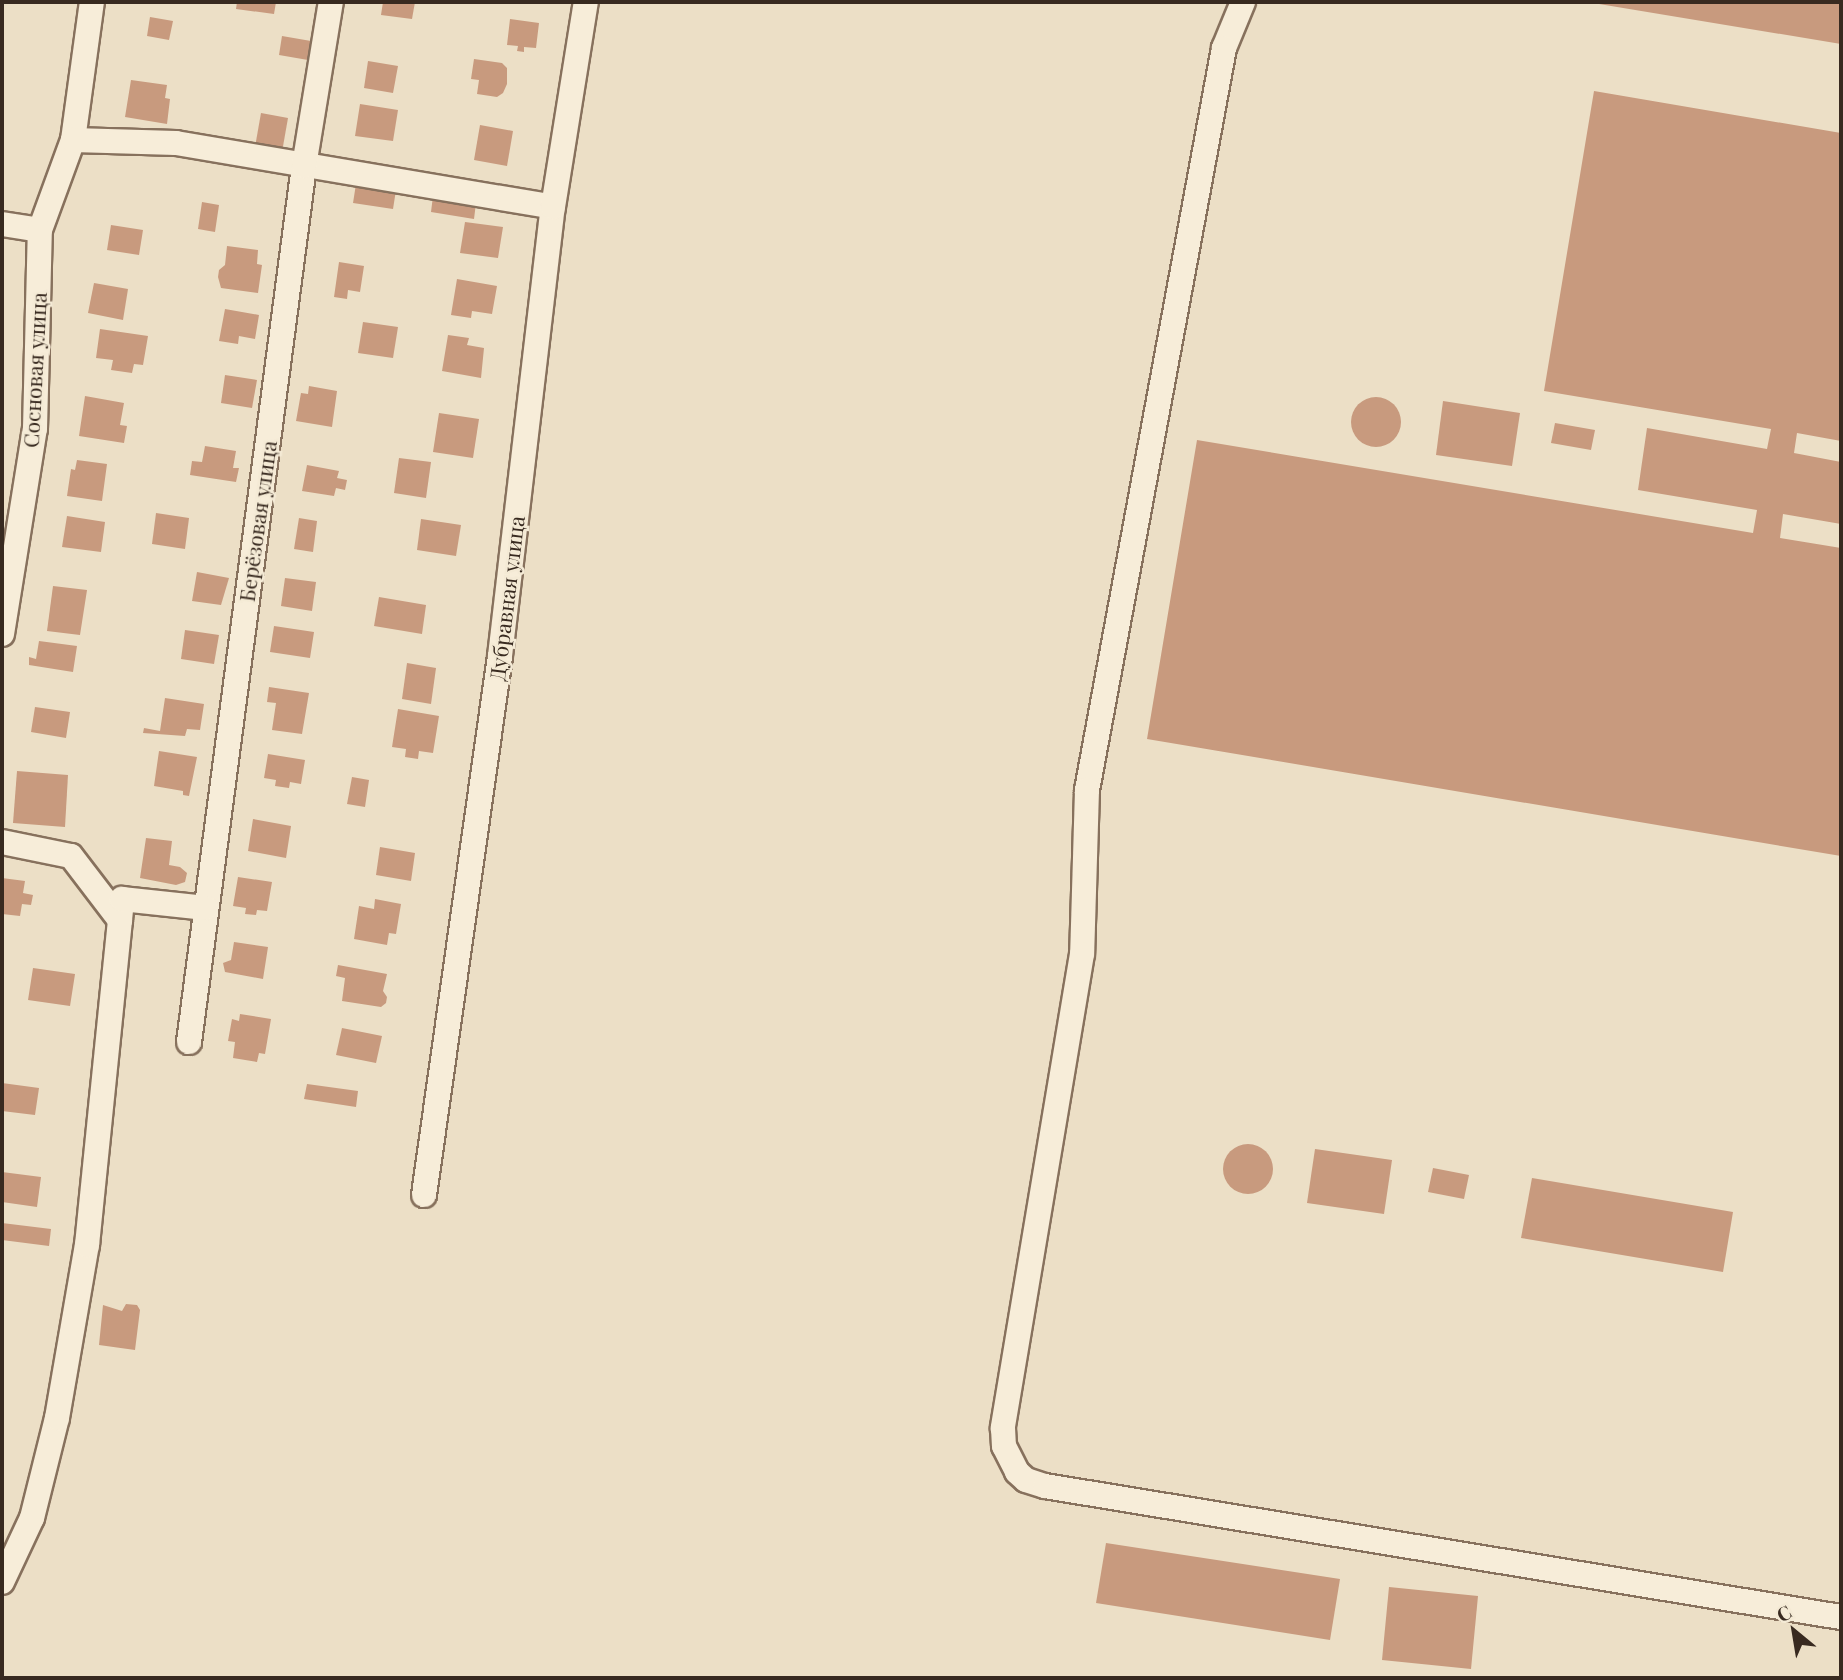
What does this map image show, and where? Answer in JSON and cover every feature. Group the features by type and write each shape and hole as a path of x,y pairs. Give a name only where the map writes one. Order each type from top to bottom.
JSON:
{"street":[{"path":"92,2 72,140 176,143 553,207"},
{"name":"Берёзовая улица","path":"189,1042 304,166 331,2"},
{"name":"Дубравная улица","path":"424,1195 500,656 553,207 586,2"},
{"path":"1242,2 1224,48 1087,790 1082,954 1006,1415 1004,1446 1026,1480 1045,1486 1841,1617"},
{"name":"Сосновая улица","path":"2,634 34,429 40,230 72,140"},
{"path":"2,224 40,230"},
{"path":"2,842 71,856 121,909 206,908"},
{"path":"2,1582 32,1518 64,1378 88,1245 121,909"}],"building":[{"path":"237,2 276,2 274,14 236,9"},
{"path":"383,2 415,2 412,19 381,15"},
{"path":"1841,2 1841,44 1593,3"},
{"path":"150,17 173,21 169,40 147,36"},
{"path":"510,19 539,23 536,48 524,47 524,52 517,51 518,46 507,45"},
{"path":"282,36 311,41 308,60 279,55"},
{"path":"474,59 502,63 507,68 507,84 503,93 497,97 477,94 479,80 471,79"},
{"path":"368,61 398,66 393,93 364,88"},
{"path":"131,80 167,85 165,98 170,99 167,124 125,117"},
{"path":"1594,91 1841,133 1841,441 1797,433 1794,453 1841,462 1841,524 1783,514 1780,538 1841,548 1841,856 1147,739 1197,440 1753,533 1757,510 1638,490 1647,428 1767,449 1771,429 1544,391"},
{"path":"360,104 398,110 393,141 355,136"},
{"path":"261,113 288,118 282,152 255,147"},
{"path":"480,125 513,131 507,166 474,160"},
{"path":"356,184 396,190 393,209 353,203"},
{"path":"433,196 476,203 474,219 431,212"},
{"path":"202,202 219,205 215,232 198,229"},
{"path":"465,222 503,227 498,258 460,253"},
{"path":"111,225 143,230 139,255 107,250"},
{"path":"227,246 258,250 257,264 262,265 258,293 221,288 219,270 225,265"},
{"path":"339,262 364,266 360,292 348,290 347,299 334,297"},
{"path":"457,279 497,286 492,314 472,311 471,318 451,315"},
{"path":"94,283 128,289 123,320 88,313"},
{"path":"225,309 259,315 255,339 239,336 238,344 219,341"},
{"path":"363,322 398,327 393,358 358,353"},
{"path":"100,329 148,336 143,365 134,364 132,373 111,370 113,360 96,358"},
{"path":"448,335 469,338 467,345 484,348 481,378 442,371"},
{"path":"225,375 257,380 252,408 221,403"},
{"path":"309,386 337,391 332,427 296,421 301,393 308,394"},
{"path":"85,396 124,403 120,425 127,426 124,443 79,436"},
{"path":"1376,397 1394,404 1401,422 1394,440 1376,447 1358,440 1351,422 1358,404"},
{"path":"1443,401 1520,413 1512,466 1436,455"},
{"path":"439,413 479,419 473,458 433,452"},
{"path":"1555,423 1595,430 1591,450 1551,443"},
{"path":"205,446 236,451 233,468 239,468 236,482 190,475 192,461 202,462"},
{"path":"399,458 431,462 426,498 394,493"},
{"path":"77,460 107,464 102,501 67,496 71,469 75,470"},
{"path":"307,465 339,471 337,478 347,480 345,490 336,488 334,496 302,491"},
{"path":"156,513 189,518 185,549 152,544"},
{"path":"67,516 105,522 101,552 62,547"},
{"path":"299,518 317,521 313,552 294,549"},
{"path":"421,519 461,525 456,556 417,550"},
{"path":"197,572 229,578 221,605 192,601"},
{"path":"285,578 316,582 312,611 281,606"},
{"path":"53,586 87,590 80,635 47,631"},
{"path":"379,597 426,605 422,634 374,626"},
{"path":"274,626 314,632 310,658 270,652"},
{"path":"185,630 219,635 214,664 181,659"},
{"path":"39,641 77,646 73,672 29,665 29,657 36,659"},
{"path":"407,663 436,668 431,704 402,699"},
{"path":"269,687 309,693 302,734 272,730 276,703 267,702"},
{"path":"165,698 204,704 200,730 187,729 185,736 143,733 144,728 160,731"},
{"path":"35,707 70,712 66,738 31,732"},
{"path":"398,709 439,716 433,753 419,751 418,759 405,757 406,749 392,747"},
{"path":"159,751 197,757 189,796 183,795 183,791 154,786"},
{"path":"268,754 305,760 301,784 290,782 289,788 275,786 276,780 264,778"},
{"path":"17,771 68,775 65,827 13,823"},
{"path":"352,777 369,780 365,807 347,804"},
{"path":"253,819 291,826 286,858 248,851"},
{"path":"146,838 172,841 169,865 180,867 187,873 185,882 176,885 140,878"},
{"path":"380,847 415,853 411,881 376,875"},
{"path":"238,877 272,882 267,911 257,910 256,915 245,914 246,908 233,906"},
{"path":"2,878 25,881 23,893 33,895 31,905 22,904 20,916 2,914"},
{"path":"375,899 401,904 396,934 389,933 387,945 354,939 359,906 374,909"},
{"path":"234,942 268,947 263,979 225,972 223,963 231,960"},
{"path":"338,965 387,974 383,991 387,997 386,1003 381,1007 342,1001 345,978 336,976"},
{"path":"33,968 75,974 70,1006 28,1000"},
{"path":"240,1014 271,1019 265,1054 259,1053 257,1062 233,1058 235,1042 228,1041 232,1019 239,1021"},
{"path":"342,1028 382,1036 376,1063 336,1055"},
{"path":"2,1083 39,1088 35,1115 2,1111"},
{"path":"307,1084 358,1091 356,1107 304,1099"},
{"path":"1248,1144 1266,1151 1273,1169 1266,1187 1248,1194 1230,1187 1223,1169 1230,1151"},
{"path":"1315,1149 1392,1160 1384,1214 1307,1203"},
{"path":"1433,1168 1469,1175 1464,1199 1428,1192"},
{"path":"2,1172 41,1177 37,1207 2,1202"},
{"path":"1532,1178 1733,1212 1723,1272 1521,1238"},
{"path":"2,1223 51,1229 49,1246 2,1240"},
{"path":"126,1304 137,1305 140,1310 135,1350 99,1345 103,1305 122,1311"},
{"path":"1106,1543 1340,1579 1330,1640 1096,1603"},
{"path":"1389,1587 1478,1596 1471,1669 1382,1660"}]}
